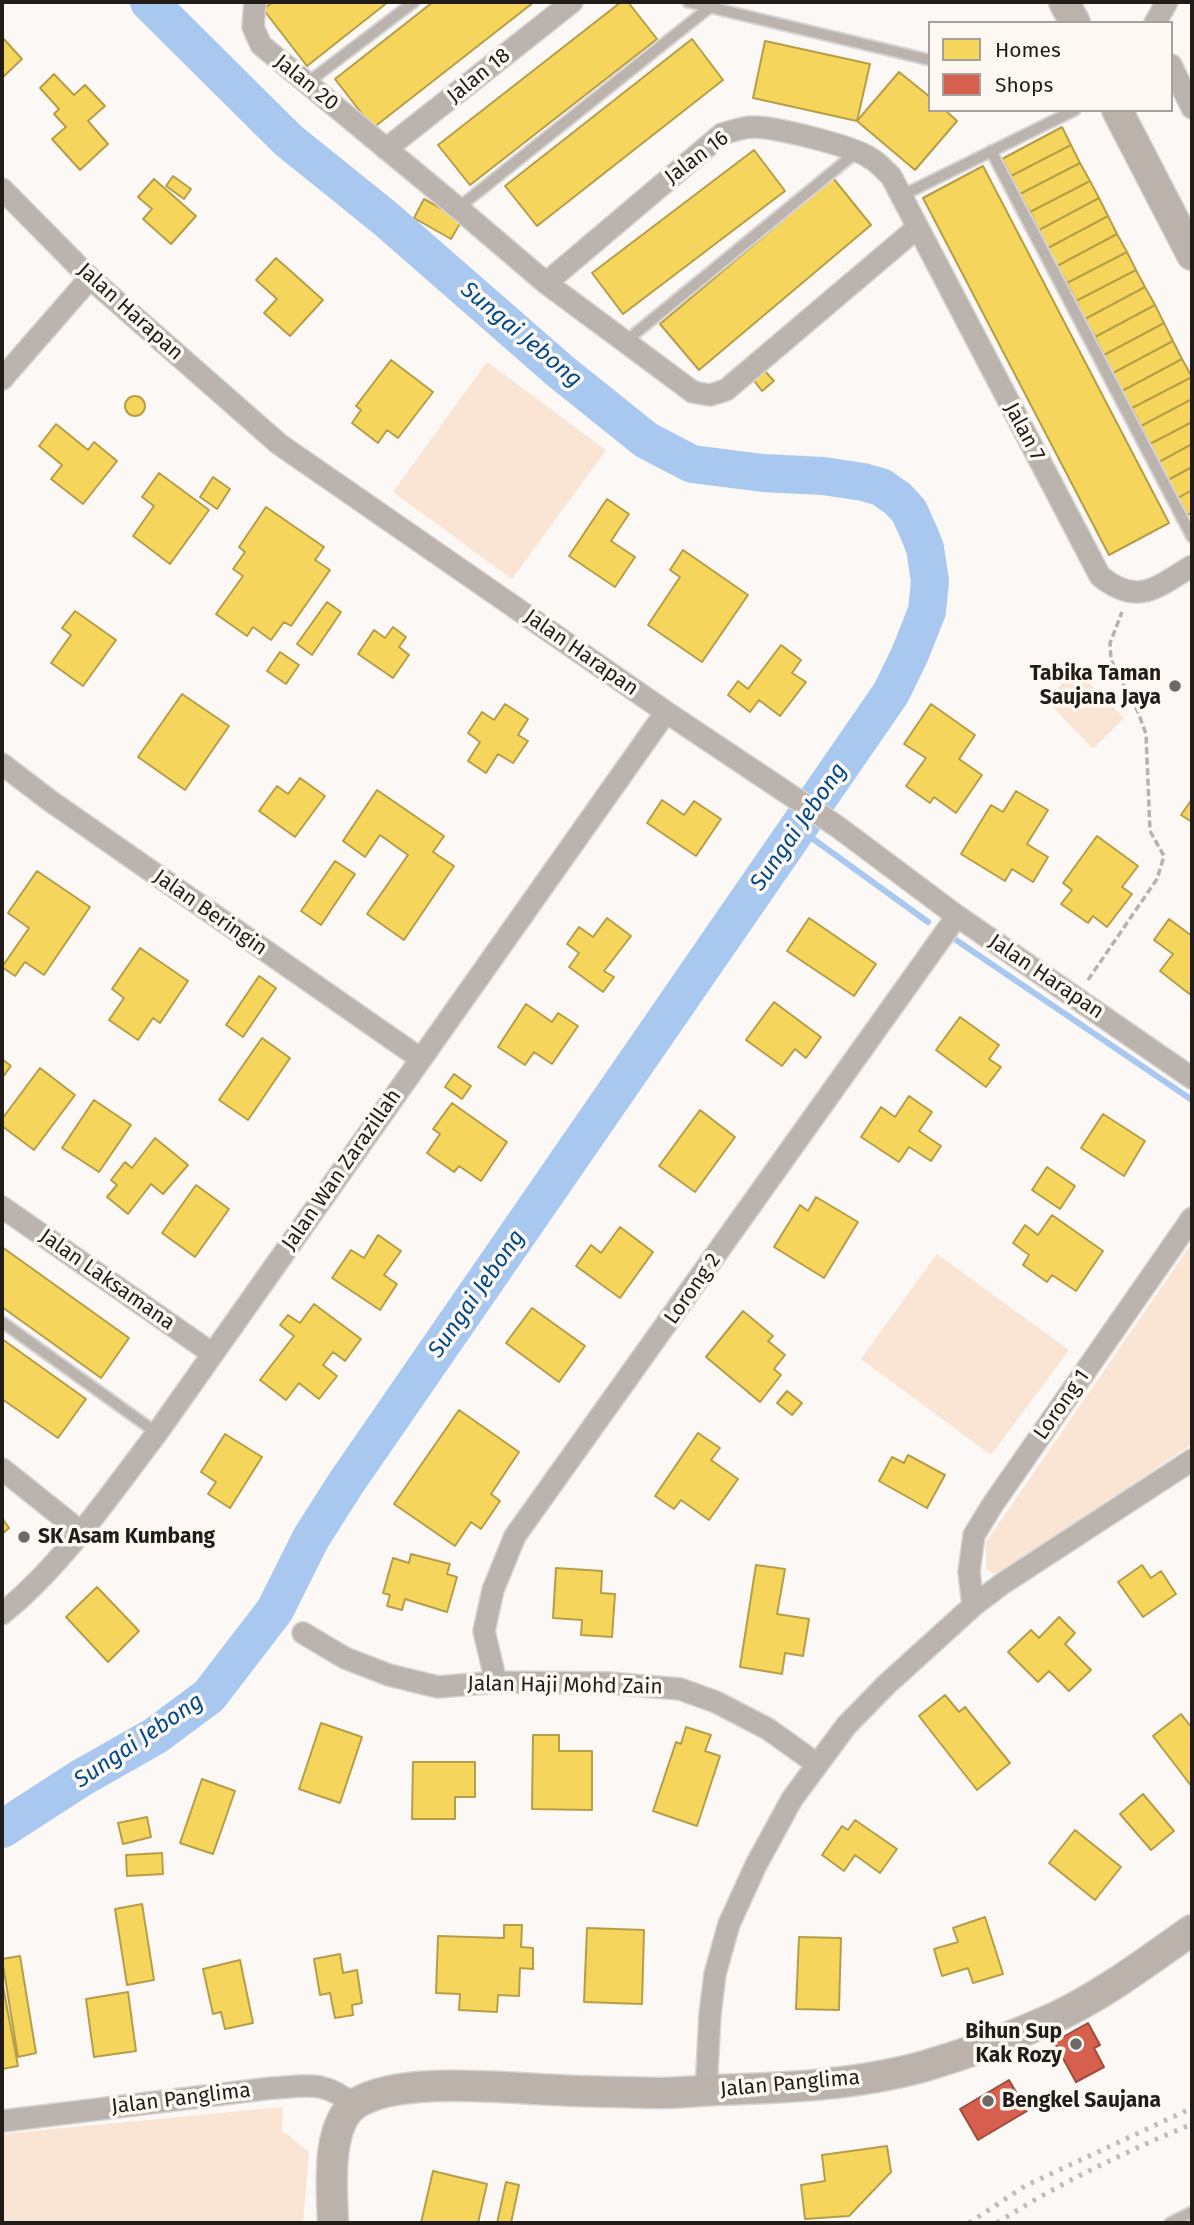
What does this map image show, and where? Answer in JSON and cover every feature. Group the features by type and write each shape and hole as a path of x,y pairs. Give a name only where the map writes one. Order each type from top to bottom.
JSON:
{"main road":[{"path":"1064,2 1074,21"},
{"path":"1118,112 1192,255"},
{"name":"Jalan Panglima","path":"354,2105 374,2094 422,2088 481,2086 666,2093 797,2087 867,2078 923,2066 982,2048 1056,2017 1112,1985 1192,1930"},
{"path":"333,2223 332,2162 338,2131 354,2105"}],"street":[{"name":"Jalan 20","path":"256,2 253,27 261,46 546,283 694,392 710,395 726,390 917,228"},
{"name":"Jalan 18","path":"386,149 572,2"},
{"path":"1156,21 1167,2"},
{"path":"1173,69 1192,108"},
{"name":"Jalan 16","path":"546,283 722,134 739,128 771,129 858,151 873,159 891,176 901,196"},
{"name":"Jalan Harapan","path":"2,189 90,278 279,444 666,712 838,827 957,916 1192,1078"},
{"name":"Jalan 7","path":"901,196 1100,576 1114,587 1133,593"},
{"path":"2,379 90,278"},
{"path":"1133,593 1150,591 1192,566"},
{"name":"Jalan Wan Zarazillah","path":"2,1614 32,1588 81,1532 157,1433 666,712"},
{"name":"Jalan Beringin","path":"2,764 49,800 421,1059"},
{"name":"Lorong 2","path":"496,1682 484,1631 494,1590 515,1536 957,916"},
{"name":"Jalan Laksamana","path":"2,1207 213,1354"},
{"name":"Lorong 1","path":"973,1606 969,1572 974,1535 1192,1218"},
{"path":"706,2091 711,2000 715,1973 729,1924 756,1865 792,1799 846,1726 973,1606 1002,1584 1192,1460"},
{"path":"2,1469 81,1532"},
{"name":"Jalan Haji Mohd Zain","path":"303,1633 345,1658 388,1675 438,1687 496,1682 608,1683 680,1689 716,1702 768,1729 817,1765"},
{"name":"Jalan Panglima","path":"2,2121 312,2085 338,2091 354,2105"}],"lane":[{"path":"307,83 414,2"},
{"path":"688,2 928,60"},
{"path":"458,208 710,8"},
{"path":"901,196 1071,112"},
{"path":"626,341 858,151"},
{"path":"991,151 1192,537"},
{"path":"2,1322 157,1433"},
{"path":"1170,2223 1192,2212"}],"path":[{"path":"1084,986 1157,879 1164,856 1150,831 1146,734 1138,712 1111,660 1110,643 1119,617 1133,593"}],"shaded area":[{"path":"487,362 606,450 512,579 393,492"},
{"path":"1076,670 1124,718 1093,749 1046,700"},
{"path":"1192,1243 1192,1444 1003,1573 993,1573 986,1569 986,1542"},
{"path":"937,1254 1069,1350 991,1455 861,1359"},
{"path":"283,2107 282,2130 309,2152 303,2223 2,2223 2,2134"}],"building: Homes":[{"path":"273,2 388,2 307,66 263,9"},
{"path":"433,2 534,2 373,128 335,79"},
{"path":"621,2 628,2 657,39 470,185 438,145"},
{"path":"2,37 22,59 2,78"},
{"path":"692,39 723,80 537,226 505,186"},
{"path":"765,41 870,64 857,121 753,98"},
{"path":"899,72 928,95 928,112 947,112 957,121 915,170 857,121"},
{"path":"54,74 74,95 85,85 105,106 88,121 108,144 80,170 52,139 66,127 54,114 59,109 40,88"},
{"path":"1062,127 1071,145 1011,176 1002,159"},
{"path":"1071,145 1080,163 1020,194 1011,176"},
{"path":"754,150 785,191 623,314 592,273"},
{"path":"1080,163 1090,181 1030,212 1020,194"},
{"path":"983,166 1169,523 1109,555 923,198"},
{"path":"173,176 191,189 184,199 166,186"},
{"path":"833,178 871,225 699,370 660,324"},
{"path":"154,179 196,216 171,244 143,219 152,209 138,197"},
{"path":"1090,181 1099,198 1039,230 1030,212"},
{"path":"1099,198 1108,216 1048,248 1039,230"},
{"path":"424,199 462,220 451,239 414,218"},
{"path":"1108,216 1117,234 1057,266 1048,248"},
{"path":"1117,234 1127,252 1067,283 1057,266"},
{"path":"1127,252 1136,270 1076,301 1067,283"},
{"path":"276,258 323,300 290,336 264,313 277,299 256,280"},
{"path":"1136,270 1145,287 1085,319 1076,301"},
{"path":"1145,287 1155,305 1095,337 1085,319"},
{"path":"1155,305 1164,323 1104,355 1095,337"},
{"path":"1164,323 1173,341 1113,373 1104,355"},
{"path":"1173,341 1182,359 1122,391 1113,373"},
{"path":"1182,359 1192,377 1132,408 1122,391"},
{"path":"391,360 433,392 398,438 387,430 378,443 352,423 361,410 356,406"},
{"path":"763,369 774,381 762,391 752,378"},
{"path":"1192,377 1192,399 1141,426 1132,408"},
{"path":"135,396 142,399 145,406 142,413 135,416 128,413 125,406 128,399"},
{"path":"1192,399 1192,422 1150,444 1141,426"},
{"path":"1192,422 1192,444 1159,462 1150,444"},
{"path":"56,424 88,450 94,442 117,461 83,504 51,479 62,465 39,446"},
{"path":"1192,444 1192,467 1168,480 1159,462"},
{"path":"1192,467 1192,490 1178,498 1168,480"},
{"path":"159,473 209,510 170,564 133,536 154,506 142,497"},
{"path":"213,477 230,489 217,509 200,497"},
{"path":"1192,490 1192,513 1187,515 1178,498"},
{"path":"607,499 629,514 611,541 635,557 615,587 569,556"},
{"path":"266,507 324,547 315,560 330,570 291,626 284,622 271,640 253,627 247,636 216,614 243,576 233,569 245,552 239,547"},
{"path":"683,550 748,595 702,662 648,625 680,577 670,570"},
{"path":"327,602 341,612 312,655 297,644"},
{"path":"75,611 116,640 83,686 51,663 71,635 62,628"},
{"path":"393,627 406,637 399,647 409,655 393,678 358,654 374,630 385,638"},
{"path":"781,645 801,660 792,673 806,682 780,716 759,700 750,712 728,695 738,681 748,689"},
{"path":"280,652 299,665 286,684 267,671"},
{"path":"182,694 229,726 185,790 138,757"},
{"path":"505,704 528,719 518,735 528,741 513,763 498,754 486,773 468,761 480,742 468,733 482,712 494,720"},
{"path":"931,704 975,735 959,759 982,775 956,813 934,797 930,803 906,786 926,758 904,744"},
{"path":"300,778 325,796 295,837 259,811 277,786 288,794"},
{"path":"377,790 444,836 433,852 454,866 404,940 367,914 408,855 380,835 365,857 343,841"},
{"path":"1016,791 1048,810 1027,844 1048,857 1033,882 1012,869 1005,881 961,854 991,805 1003,812"},
{"path":"1192,799 1192,822 1181,815"},
{"path":"662,800 684,815 694,801 721,819 696,856 647,823"},
{"path":"1097,836 1138,866 1122,887 1132,894 1107,927 1093,916 1088,923 1061,904 1072,890 1063,883"},
{"path":"335,861 355,874 321,925 301,911"},
{"path":"37,871 90,907 44,975 25,962 15,976 2,967 29,928 8,913"},
{"path":"607,918 631,936 604,971 614,977 603,992 569,967 579,953 567,944 579,927 593,937"},
{"path":"809,918 876,964 854,996 787,951"},
{"path":"1169,919 1192,936 1192,996 1160,971 1173,954 1154,940"},
{"path":"140,948 188,981 160,1023 153,1018 138,1040 109,1020 124,998 112,989"},
{"path":"259,976 276,988 243,1037 226,1025"},
{"path":"774,1002 821,1037 806,1058 795,1049 782,1066 746,1040"},
{"path":"526,1004 552,1022 558,1013 578,1026 552,1064 534,1052 525,1065 498,1047"},
{"path":"960,1017 999,1045 989,1059 1001,1067 986,1087 936,1050"},
{"path":"262,1038 290,1058 248,1120 219,1100"},
{"path":"2,1059 11,1066 2,1078"},
{"path":"40,1068 75,1095 34,1150 2,1126 2,1119"},
{"path":"454,1074 471,1086 462,1099 445,1087"},
{"path":"909,1096 932,1112 919,1131 941,1146 931,1161 909,1147 899,1162 861,1137 881,1107 895,1117"},
{"path":"94,1100 131,1125 99,1172 62,1148"},
{"path":"452,1103 507,1142 481,1181 459,1166 454,1172 427,1153 440,1134 433,1129"},
{"path":"700,1110 735,1137 695,1192 659,1166"},
{"path":"1103,1114 1145,1141 1124,1176 1081,1148"},
{"path":"155,1138 188,1165 163,1194 151,1184 128,1214 107,1197 117,1185 111,1180 125,1162 132,1168"},
{"path":"1047,1167 1075,1186 1060,1209 1032,1190"},
{"path":"196,1185 229,1209 195,1257 162,1233"},
{"path":"816,1197 858,1222 824,1278 774,1247 800,1205 808,1211"},
{"path":"1052,1215 1103,1251 1076,1291 1052,1275 1047,1282 1023,1265 1029,1255 1013,1243 1025,1225 1038,1235"},
{"path":"620,1227 653,1252 620,1298 576,1266 591,1245 601,1253"},
{"path":"378,1235 401,1251 384,1275 397,1284 380,1310 332,1278 351,1250 364,1258"},
{"path":"2,1247 129,1338 101,1378 2,1307"},
{"path":"314,1304 361,1339 345,1361 333,1352 323,1365 337,1376 319,1399 299,1383 286,1400 260,1380 294,1336 280,1325 288,1315 300,1323"},
{"path":"532,1308 585,1346 559,1382 506,1343"},
{"path":"743,1311 773,1336 768,1341 785,1355 774,1369 781,1375 760,1402 706,1357"},
{"path":"2,1339 86,1399 58,1438 2,1399"},
{"path":"787,1391 802,1403 792,1415 777,1403"},
{"path":"459,1410 519,1452 491,1494 500,1501 481,1529 471,1522 455,1546 394,1504"},
{"path":"698,1433 720,1448 711,1460 738,1479 709,1520 681,1500 674,1509 655,1496"},
{"path":"225,1434 262,1457 230,1508 208,1494 216,1482 201,1472"},
{"path":"908,1455 945,1475 927,1508 879,1481 892,1457 904,1463"},
{"path":"2,1518 9,1528 2,1534"},
{"path":"411,1554 450,1564 447,1574 457,1577 447,1612 405,1599 402,1610 387,1606 390,1595 383,1593 393,1558 409,1563"},
{"path":"756,1565 785,1569 777,1614 809,1619 803,1656 785,1653 782,1674 740,1667"},
{"path":"1142,1565 1151,1578 1161,1571 1176,1594 1143,1617 1118,1582"},
{"path":"556,1568 602,1571 601,1593 615,1594 612,1637 581,1635 582,1620 553,1618"},
{"path":"97,1587 139,1631 108,1662 66,1617"},
{"path":"1059,1617 1075,1633 1065,1644 1091,1670 1069,1691 1049,1671 1038,1682 1008,1652 1031,1630 1039,1638"},
{"path":"945,1695 959,1712 965,1707 1010,1763 977,1790 919,1716"},
{"path":"1181,1714 1192,1728 1192,1787 1153,1736"},
{"path":"321,1723 362,1737 340,1803 299,1789"},
{"path":"686,1727 711,1735 705,1751 720,1756 697,1826 653,1811 676,1742 681,1744"},
{"path":"533,1735 559,1735 559,1751 592,1751 592,1810 532,1809"},
{"path":"413,1762 475,1762 475,1797 455,1797 455,1819 412,1819"},
{"path":"202,1779 235,1791 213,1854 180,1843"},
{"path":"1143,1794 1174,1831 1151,1850 1120,1814"},
{"path":"147,1817 151,1837 123,1844 118,1823"},
{"path":"855,1820 897,1849 880,1873 855,1855 844,1871 822,1855 842,1826 848,1830"},
{"path":"1075,1830 1121,1867 1095,1900 1049,1863"},
{"path":"162,1853 163,1874 127,1876 126,1855"},
{"path":"142,1904 154,1980 127,1985 115,1909"},
{"path":"985,1917 1003,1974 973,1983 968,1968 942,1976 934,1949 958,1942 953,1928"},
{"path":"504,1925 522,1925 521,1947 533,1948 533,1969 520,1968 519,1996 498,1995 497,2012 459,2010 460,1994 436,1993 438,1936 504,1938"},
{"path":"587,1928 644,1930 642,2004 584,2002"},
{"path":"799,1937 841,1938 839,2010 796,2009"},
{"path":"340,1954 343,1973 357,1970 362,2003 352,2005 353,2015 335,2018 330,1993 320,1995 314,1959"},
{"path":"20,1956 36,2053 18,2057 2,1959"},
{"path":"240,1960 253,2023 225,2029 221,2012 213,2014 203,1969"},
{"path":"2,1981 18,2066 2,2069"},
{"path":"128,1992 136,2051 94,2057 86,1999"},
{"path":"887,2146 891,2172 849,2216 805,2219 801,2185 825,2181 822,2155"},
{"path":"433,2171 487,2184 478,2223 421,2223"},
{"path":"506,2182 519,2185 511,2223 497,2223"}],"building: Shops":[{"path":"1088,2023 1100,2045 1094,2048 1104,2067 1076,2082 1054,2042"},
{"path":"1009,2080 1027,2111 978,2140 960,2109"}],"waterway":[{"name":"Sungai Jebong","path":"2,1829 81,1778 155,1736 209,1696 275,1610 311,1538 346,1483 891,693 927,611 930,581 925,548 909,511 881,487 823,476 763,473 692,464 646,440 560,371 386,219 288,140 149,2"},
{"path":"798,828 928,922"},
{"path":"956,940 1192,1100"}],"railway":[{"path":"969,2223 1025,2186 1192,2108"},
{"path":"997,2223 1093,2169 1192,2124"}],"place":[{"name":"Tabika Taman Saujana Jaya","path":"1175,686"},
{"name":"SK Asam Kumbang","path":"24,1537"},
{"name":"Bihun Sup Kak Rozy","path":"1076,2044"},
{"name":"Bengkel Saujana","path":"988,2101"}]}
